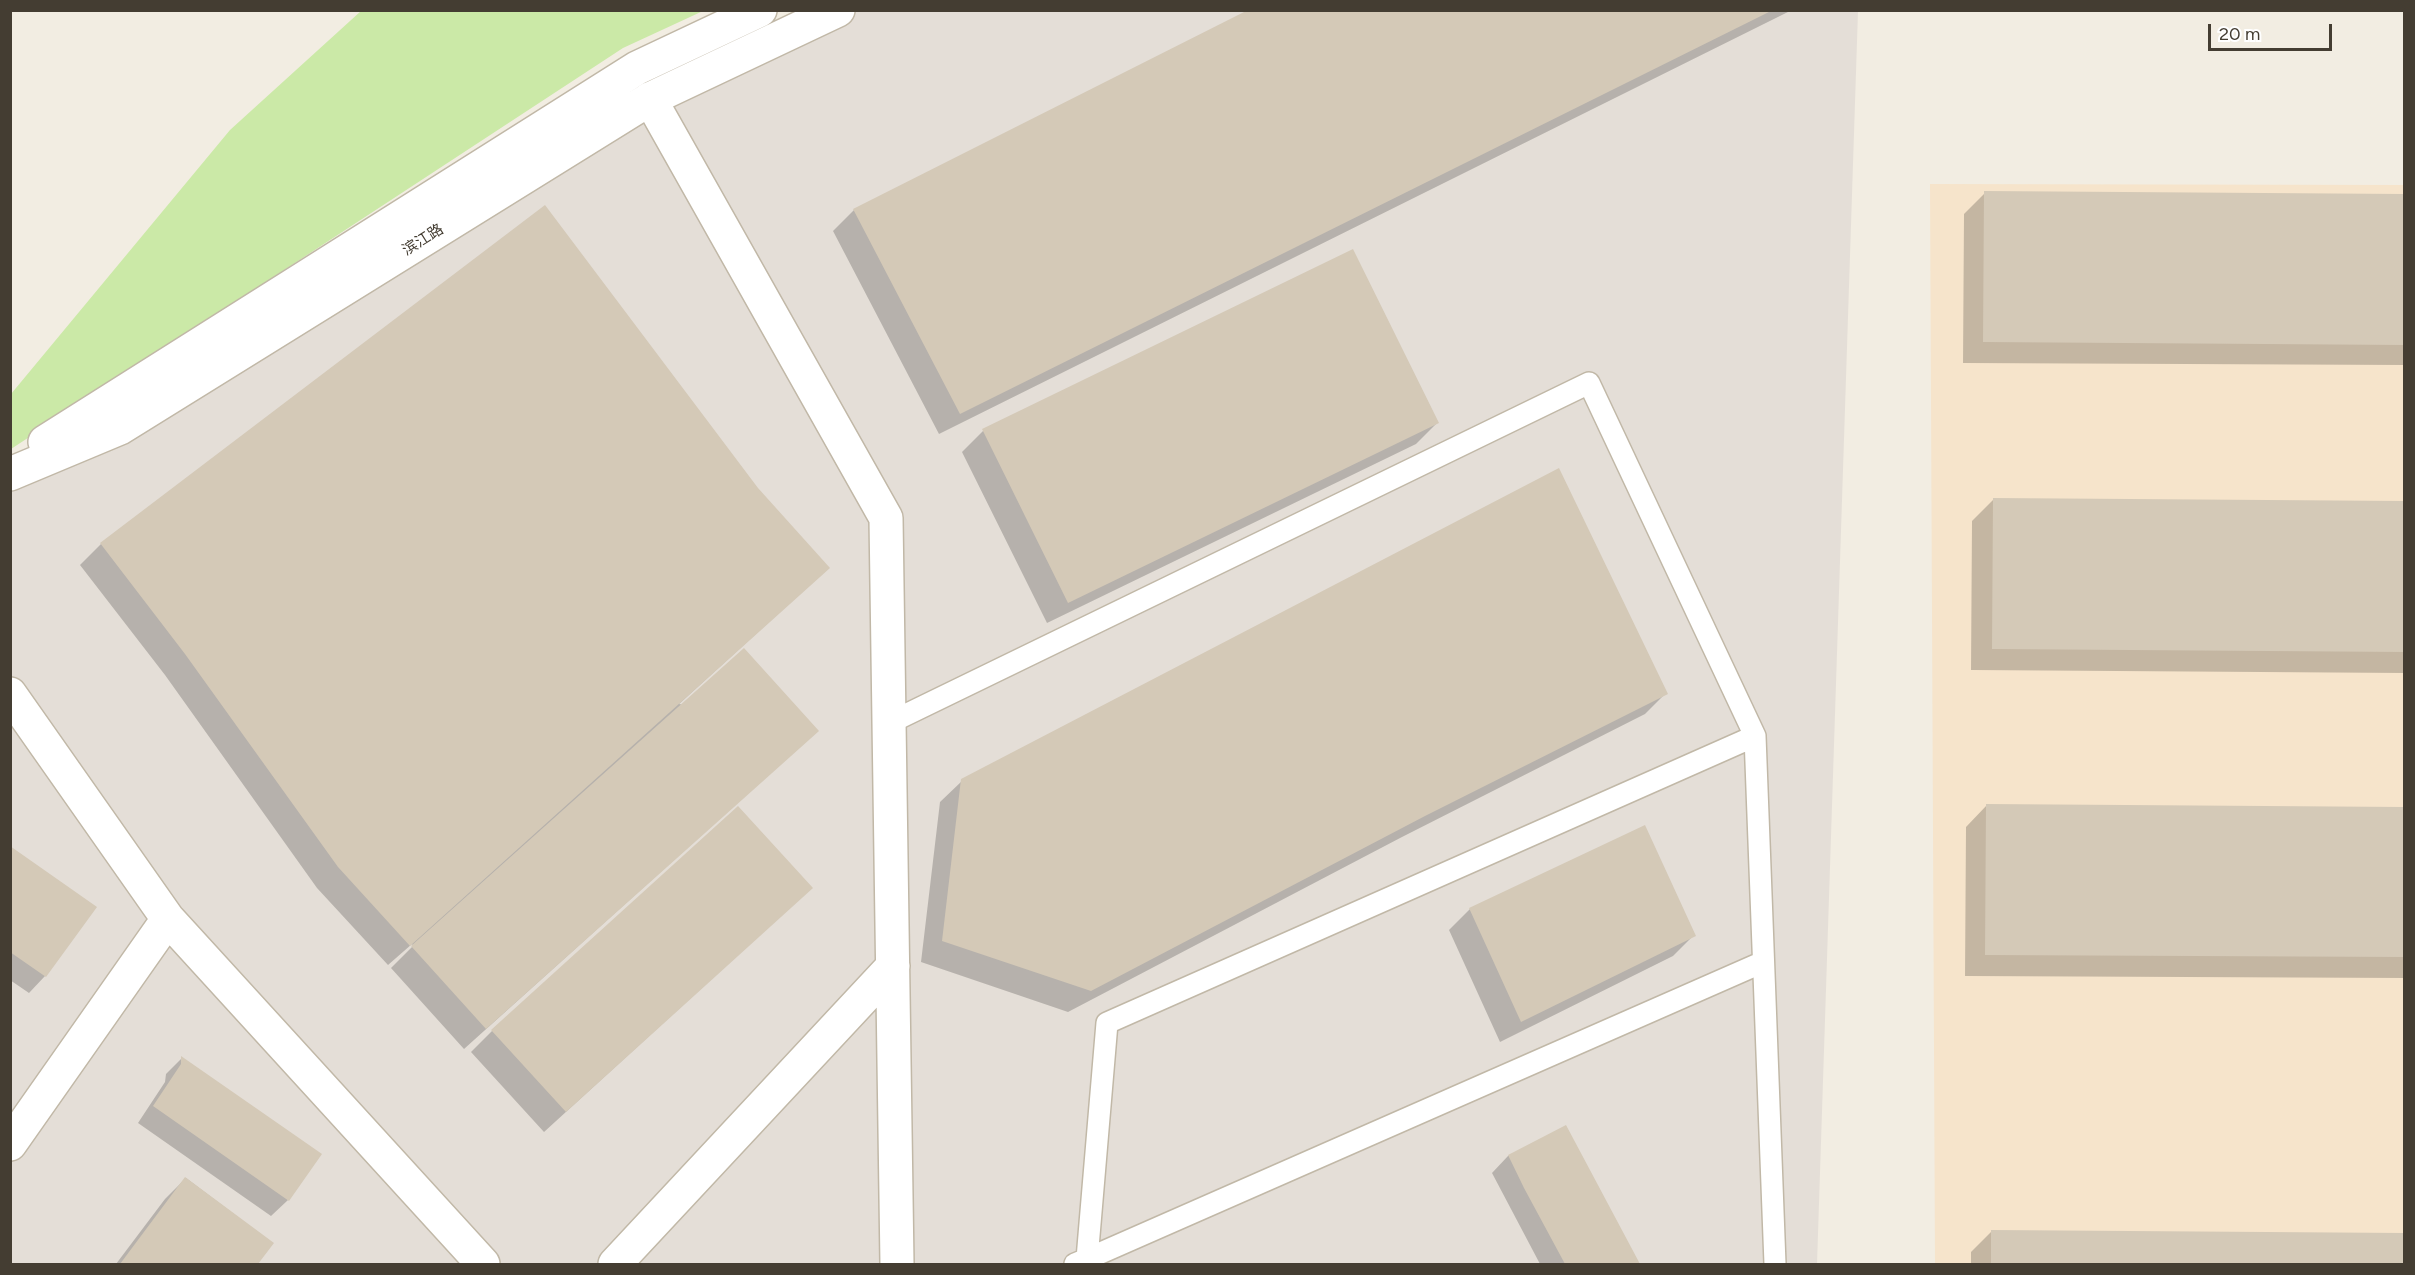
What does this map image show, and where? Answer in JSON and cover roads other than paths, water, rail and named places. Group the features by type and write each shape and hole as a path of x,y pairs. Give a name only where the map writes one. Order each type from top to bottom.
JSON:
{"street":[{"path":"10,463 637,68 760,10"},
{"name":"滨江路","path":"10,474 120,428 650,99 838,10"},
{"path":"650,99 886,518 887,724 897,1264"},
{"path":"10,694 168,919 483,1264"},
{"path":"10,1144 168,919"},
{"path":"615,1264 893,966"}],"lane":[{"path":"887,724 1589,383 1755,736 1775,1264"},
{"path":"1755,736 1107,1023 1081,1262 1764,962"}]}
